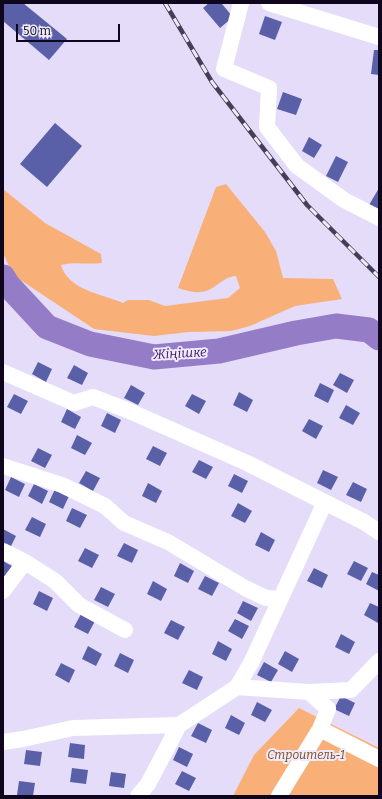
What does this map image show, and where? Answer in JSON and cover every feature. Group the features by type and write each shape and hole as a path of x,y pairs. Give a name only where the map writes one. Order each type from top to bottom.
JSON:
{"lane":[{"path":"241,3 224,69 269,88 267,128 297,166 344,200 379,218"},
{"path":"269,3 379,37"},
{"path":"3,372 74,402 93,397 126,410 247,463 325,502 379,532"},
{"path":"3,466 62,485 105,506 124,523 168,542 245,588 266,598 280,599"},
{"path":"138,796 148,784 178,725 237,687 251,663 325,502"},
{"path":"3,552 25,562 54,581 79,605 125,630"},
{"path":"3,590 25,562"},
{"path":"237,687 309,692 351,690 379,661"},
{"path":"279,796 320,729 328,709 309,692"},
{"path":"3,742 73,728 178,725"},
{"path":"320,729 379,759"}],"green space":[{"path":"226,184 265,232 276,251 283,278 333,279 342,299 295,306 250,326 231,331 188,332 154,336 94,329 13,275 3,253 3,189 45,223 101,254 102,263 71,263 61,265 65,273 78,286 123,303 128,300 149,300 165,306 228,298 240,288 236,276 226,279 205,291 195,292 178,288 216,187"},
{"name":"Строитель-1","path":"299,708 379,748 379,796 233,796 254,755"}],"building":[{"path":"3,3 23,3 67,39 49,60 3,21"},
{"path":"209,3 223,3 222,4 233,17 220,28 203,8"},
{"path":"265,16 282,22 275,40 259,34"},
{"path":"374,50 379,50 379,75 371,74"},
{"path":"283,92 302,99 296,115 277,109"},
{"path":"55,123 82,146 47,187 20,164"},
{"path":"309,137 322,145 314,158 302,151"},
{"path":"336,156 348,162 338,182 326,176"},
{"path":"379,188 379,210 369,205"},
{"path":"38,362 52,369 46,382 32,374"},
{"path":"74,365 88,373 82,385 67,378"},
{"path":"340,373 354,380 347,393 333,385"},
{"path":"320,383 334,390 328,403 314,396"},
{"path":"131,385 145,393 138,405 124,398"},
{"path":"239,392 253,400 247,412 233,405"},
{"path":"14,394 28,401 21,414 7,407"},
{"path":"192,394 206,401 199,414 185,406"},
{"path":"346,405 360,413 353,425 339,418"},
{"path":"67,409 81,417 75,429 61,422"},
{"path":"107,413 121,420 115,433 101,426"},
{"path":"309,419 323,426 316,439 302,431"},
{"path":"77,435 92,443 85,455 71,448"},
{"path":"153,446 167,453 160,466 146,459"},
{"path":"38,448 52,455 45,468 31,461"},
{"path":"199,460 213,467 206,479 192,472"},
{"path":"323,470 338,477 331,490 317,483"},
{"path":"86,471 100,478 93,491 79,483"},
{"path":"234,474 248,481 242,493 228,486"},
{"path":"11,477 25,484 19,497 5,490"},
{"path":"353,482 367,489 361,502 346,495"},
{"path":"148,483 162,491 156,503 142,496"},
{"path":"34,484 48,491 42,504 28,496"},
{"path":"55,489 69,496 63,509 49,502"},
{"path":"238,503 252,511 245,523 231,516"},
{"path":"72,508 87,515 80,528 66,521"},
{"path":"32,517 46,524 40,537 25,530"},
{"path":"3,529 16,536 10,548 3,545"},
{"path":"261,532 275,540 269,552 255,545"},
{"path":"124,543 138,550 132,563 117,556"},
{"path":"85,548 99,555 92,568 78,561"},
{"path":"3,561 12,566 5,578 3,577"},
{"path":"354,561 368,568 361,581 347,574"},
{"path":"180,563 194,571 188,583 174,576"},
{"path":"314,568 328,575 322,588 307,581"},
{"path":"372,572 379,575 379,591 366,584"},
{"path":"205,576 219,583 212,596 198,589"},
{"path":"153,581 167,589 161,601 147,594"},
{"path":"101,587 115,594 108,607 94,600"},
{"path":"39,591 53,598 47,611 33,604"},
{"path":"243,601 258,608 251,621 237,613"},
{"path":"370,603 379,607 378,623 364,615"},
{"path":"81,614 95,621 88,634 74,627"},
{"path":"235,619 249,626 242,639 228,631"},
{"path":"171,620 185,627 178,640 164,633"},
{"path":"341,634 355,642 349,654 335,647"},
{"path":"218,641 232,649 226,661 212,654"},
{"path":"88,646 102,654 96,666 82,659"},
{"path":"285,651 299,659 292,672 278,664"},
{"path":"120,653 134,660 128,673 114,666"},
{"path":"264,662 278,670 271,682 257,675"},
{"path":"61,663 75,670 69,683 55,675"},
{"path":"189,670 203,677 197,690 182,683"},
{"path":"341,696 355,703 349,716 334,709"},
{"path":"257,702 272,710 265,722 251,715"},
{"path":"231,715 245,723 239,735 225,728"},
{"path":"198,723 212,730 206,743 191,736"},
{"path":"70,743 85,745 84,759 68,757"},
{"path":"179,747 193,754 187,767 173,760"},
{"path":"26,750 42,752 40,766 24,764"},
{"path":"72,768 88,770 86,784 70,782"},
{"path":"182,771 196,778 189,791 175,784"},
{"path":"111,772 126,774 124,788 109,786"},
{"path":"19,781 35,783 33,796 17,795"}],"waterway":[{"name":"Жіңішке","path":"3,277 8,285 47,327 90,344 154,357 219,351 296,333 336,326 369,330 379,338"}],"railway":[{"path":"165,3 212,82 307,205 379,277"}]}
